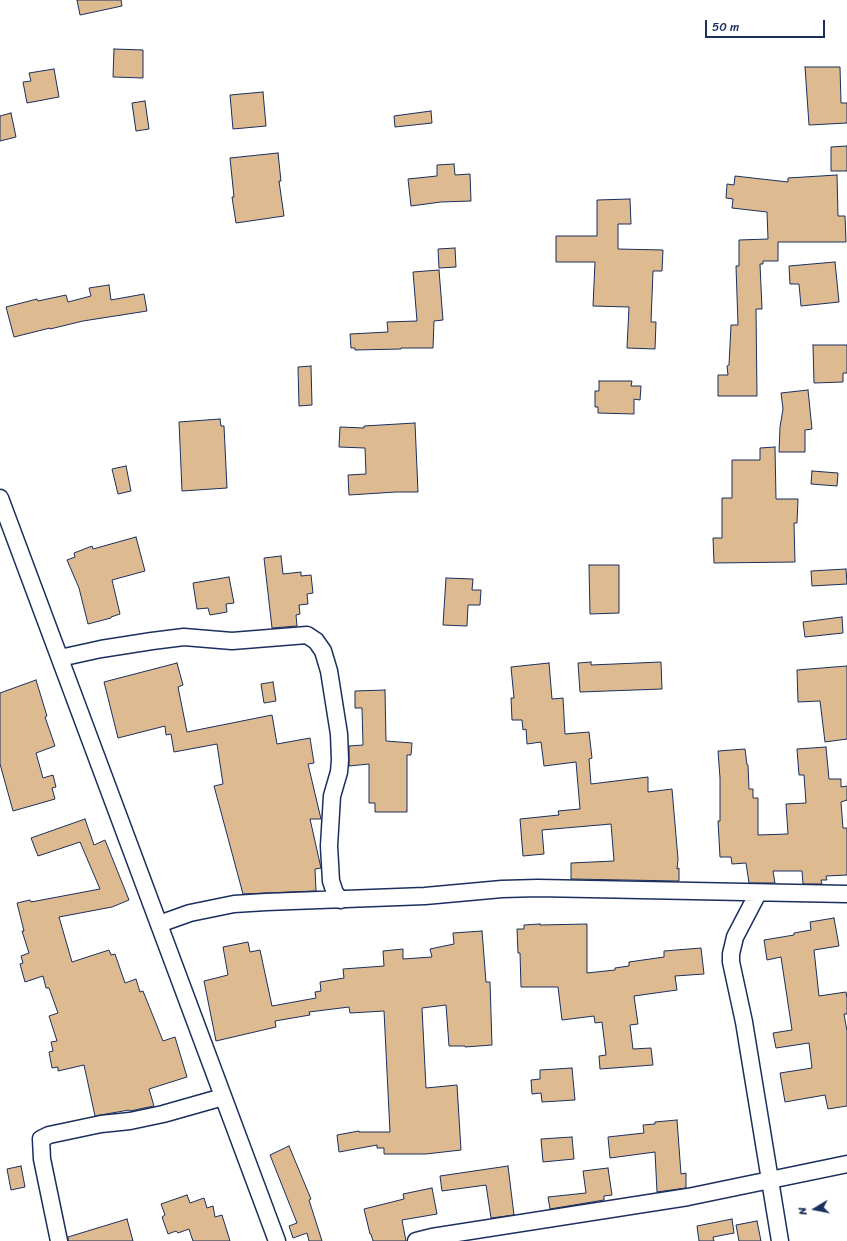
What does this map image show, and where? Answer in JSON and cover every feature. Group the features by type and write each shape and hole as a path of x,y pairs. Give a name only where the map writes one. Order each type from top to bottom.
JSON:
{"street":[{"path":"0,498 277,1241"},
{"path":"60,658 101,649 184,637 232,640 307,635 316,641 323,651 329,671 339,734 339,772 332,796 329,846 331,881 335,893 342,900"},
{"path":"159,924 190,913 234,904 425,896 502,889 538,888 847,894"},
{"path":"758,893 735,937 731,954 731,962 744,1022 780,1241"},
{"path":"59,1241 42,1159 41,1139 49,1135 101,1124 130,1121 163,1114 223,1097"},
{"path":"416,1241 432,1237 688,1197 847,1164"}],"building":[{"path":"77,0 121,0 122,6 80,15"},
{"path":"114,49 143,50 143,78 113,77"},
{"path":"805,67 840,67 841,103 847,103 847,123 809,125"},
{"path":"54,69 59,97 27,103 23,82 31,81 29,73"},
{"path":"263,92 266,126 233,129 230,95"},
{"path":"145,101 149,129 136,131 132,103"},
{"path":"431,111 432,123 395,127 394,116"},
{"path":"11,113 16,137 0,141 0,116"},
{"path":"847,146 847,171 831,171 831,147"},
{"path":"278,153 281,181 279,181 284,216 236,223 232,197 234,197 230,158"},
{"path":"454,164 455,175 470,174 471,201 441,202 411,206 408,179 437,176 437,165"},
{"path":"837,175 838,216 845,216 846,242 778,242 778,261 763,261 763,264 760,264 762,309 756,309 757,396 718,396 718,375 728,375 727,366 729,365 731,325 738,325 736,266 739,266 739,240 768,239 767,212 732,208 733,199 726,198 727,184 734,185 735,176 788,182 788,178"},
{"path":"630,199 631,224 618,224 618,249 663,250 662,271 653,271 651,322 656,322 655,349 627,348 629,307 593,306 595,262 556,262 556,236 597,236 597,200"},
{"path":"455,248 456,267 439,268 438,249"},
{"path":"835,262 839,302 801,306 799,284 790,284 789,266"},
{"path":"439,270 443,320 434,321 433,348 355,350 355,348 351,348 350,334 388,332 387,322 417,321 413,272"},
{"path":"109,285 111,300 144,294 147,311 83,321 14,337 6,307 37,299 38,301 66,295 68,302 91,296 89,288"},
{"path":"813,345 847,345 847,373 843,373 843,382 814,383"},
{"path":"311,366 312,405 299,406 298,367"},
{"path":"599,381 632,381 631,386 641,386 640,400 634,399 634,414 598,413 598,407 595,407 595,391 599,391"},
{"path":"808,390 812,429 805,430 805,452 779,452 780,427 783,409 781,393"},
{"path":"220,419 221,426 224,426 227,488 182,491 179,422"},
{"path":"415,423 418,492 349,495 348,475 366,474 365,448 339,447 340,427 364,428 364,426"},
{"path":"775,447 776,499 798,499 797,523 794,523 795,562 714,563 713,538 722,538 722,498 732,498 732,460 760,460 760,448"},
{"path":"126,466 131,491 118,494 112,469"},
{"path":"812,471 838,473 837,486 811,484"},
{"path":"136,537 145,571 112,580 120,614 88,624 79,588 67,560 75,557 74,553 92,546 93,549"},
{"path":"281,556 283,574 301,572 301,576 311,575 313,593 307,594 308,604 299,605 300,614 296,615 297,626 272,628 264,558"},
{"path":"589,565 619,565 619,613 590,614"},
{"path":"846,569 847,584 812,586 811,571"},
{"path":"229,577 234,603 226,604 227,612 210,615 208,608 197,609 193,583"},
{"path":"446,578 473,579 472,590 481,590 480,605 468,605 467,626 443,625"},
{"path":"842,617 843,633 805,637 803,622"},
{"path":"591,662 591,665 661,662 662,689 580,692 578,663"},
{"path":"177,663 183,685 178,687 187,732 272,715 277,744 310,738 314,763 308,764 321,819 310,819 321,868 315,869 316,891 243,894 214,786 223,784 217,744 174,752 171,734 166,735 165,726 118,738 104,682"},
{"path":"549,663 552,699 563,698 565,734 589,732 592,758 589,759 591,784 648,777 648,792 672,789 679,881 571,879 571,863 614,861 611,824 542,830 544,854 523,856 520,819 559,815 558,811 580,809 576,762 544,766 541,742 527,744 526,729 523,730 522,720 512,720 511,698 514,698 511,667"},
{"path":"847,666 847,739 825,742 820,701 798,702 797,670"},
{"path":"36,680 47,716 45,717 55,746 36,753 43,778 53,775 56,787 52,788 55,799 13,811 0,764 0,693"},
{"path":"273,682 276,701 264,703 261,684"},
{"path":"385,690 386,741 412,743 411,755 407,755 407,812 375,812 375,803 369,803 369,764 349,766 349,746 363,745 362,708 355,708 355,691"},
{"path":"826,747 829,779 841,779 841,787 847,786 847,800 841,802 843,828 847,828 847,875 826,876 827,880 821,880 822,884 803,884 802,871 773,871 775,883 749,883 746,863 732,864 731,857 720,857 718,821 720,821 720,778 718,751 745,749 748,765 749,789 753,789 753,798 758,798 758,835 788,834 786,804 806,803 804,775 799,775 797,749"},
{"path":"85,819 94,845 105,840 129,900 112,907 59,917 72,962 109,950 111,955 115,954 125,983 136,979 140,992 143,991 163,1041 175,1037 187,1077 149,1089 154,1106 95,1116 84,1065 58,1071 58,1067 52,1068 49,1052 53,1051 51,1042 57,1041 49,1016 58,1013 49,988 46,988 43,976 25,982 20,964 23,963 21,956 29,953 22,931 24,931 17,903 30,900 31,902 100,889 80,842 38,856 31,838"},
{"path":"834,918 839,946 814,950 819,996 846,992 847,998 847,1014 844,1014 847,1031 847,1106 828,1109 825,1095 785,1102 780,1073 812,1068 809,1043 776,1048 773,1033 792,1030 781,957 767,960 764,940 794,935 794,933 811,930 810,922"},
{"path":"587,924 587,973 615,970 615,968 629,966 629,962 664,957 664,951 701,948 704,974 675,976 677,990 634,996 638,1024 630,1025 633,1049 651,1048 653,1065 600,1069 599,1056 606,1055 602,1022 595,1023 594,1016 562,1020 558,987 521,987 520,953 518,953 517,929 524,929 524,925"},
{"path":"482,931 486,982 490,982 492,1045 465,1047 449,1046 446,1005 422,1008 426,1088 457,1085 461,1150 426,1154 384,1154 384,1148 377,1148 377,1145 339,1152 337,1135 359,1131 390,1132 384,1011 350,1013 349,1007 309,1012 310,1015 275,1021 276,1027 216,1041 204,981 228,975 223,947 248,942 250,952 260,950 272,1006 316,998 315,992 321,991 320,982 344,978 343,969 384,966 383,951 403,949 403,959 432,957 430,949 454,944 453,933"},
{"path":"572,1068 575,1100 542,1102 541,1093 532,1094 531,1080 540,1079 540,1070"},
{"path":"677,1120 681,1174 686,1173 686,1188 657,1192 655,1152 610,1158 608,1137 644,1133 643,1125 655,1124 655,1122"},
{"path":"572,1137 574,1159 543,1162 541,1139"},
{"path":"289,1146 311,1199 309,1200 322,1241 309,1241 307,1233 293,1238 289,1226 297,1223 270,1155"},
{"path":"21,1166 25,1187 11,1190 7,1169"},
{"path":"508,1166 514,1215 491,1218 486,1185 442,1191 440,1176"},
{"path":"608,1168 612,1195 604,1196 604,1200 550,1209 548,1197 586,1193 583,1171"},
{"path":"432,1188 437,1214 402,1220 406,1241 373,1241 364,1209 404,1199 403,1194"},
{"path":"187,1195 190,1203 204,1198 207,1208 213,1206 215,1217 222,1215 230,1241 193,1241 189,1229 178,1233 176,1231 168,1234 162,1217 165,1215 161,1204"},
{"path":"127,1219 133,1241 68,1241 68,1237"},
{"path":"732,1219 734,1233 713,1237 714,1241 699,1241 697,1226"},
{"path":"757,1221 761,1241 739,1241 736,1225"}]}
